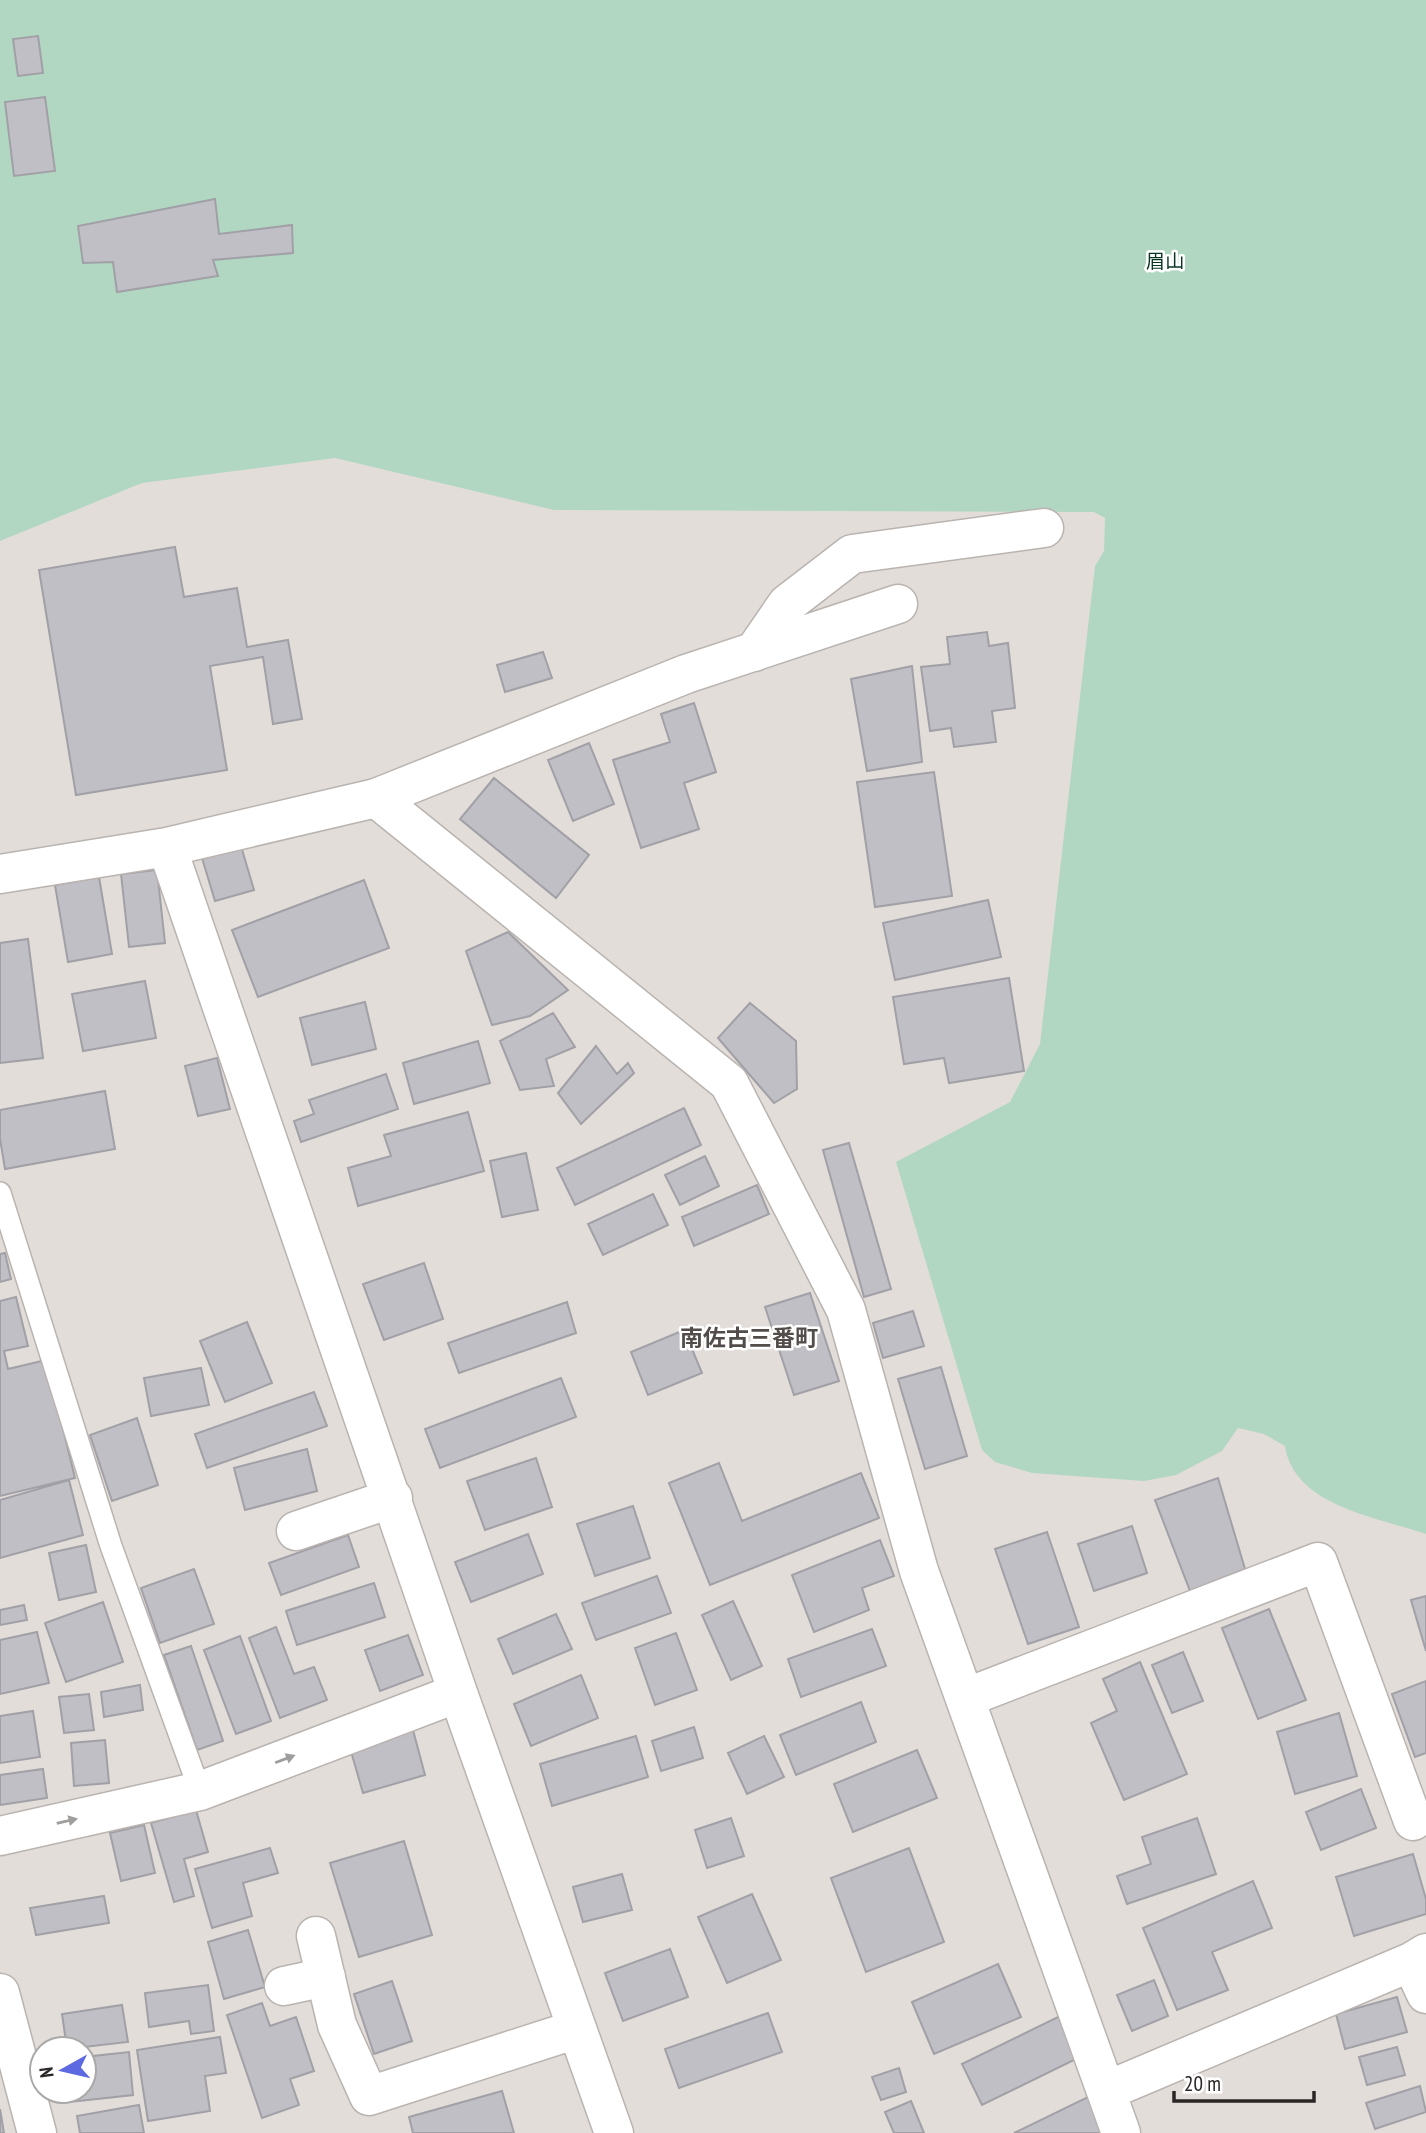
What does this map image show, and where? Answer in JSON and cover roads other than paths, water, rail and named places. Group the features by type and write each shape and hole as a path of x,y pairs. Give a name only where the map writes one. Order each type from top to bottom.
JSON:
{"street":[{"path":"754,652 787,604 852,554 1044,528"},
{"path":"0,874 167,847 376,798 675,679 898,604"},
{"path":"376,798 729,1083 846,1310 919,1571 1121,2133"},
{"path":"167,847 393,1497 458,1693 614,2133"},
{"path":"296,1531 393,1497"},
{"path":"965,1698 1318,1562 1413,1821"},
{"path":"0,1836 200,1791 458,1693"},
{"path":"316,1936 337,2025 369,2096 577,2029"},
{"path":"1106,2091 1421,1970"},
{"path":"284,1986 326,1977"},
{"path":"0,1993 11,2075 37,2133"}],"lane":[{"path":"0,1193 111,1546 200,1791"}],"district":[{"name":"南佐古三番町","path":"749,1338"}],"park label":[{"name":"眉山","path":"1165,261"}]}
